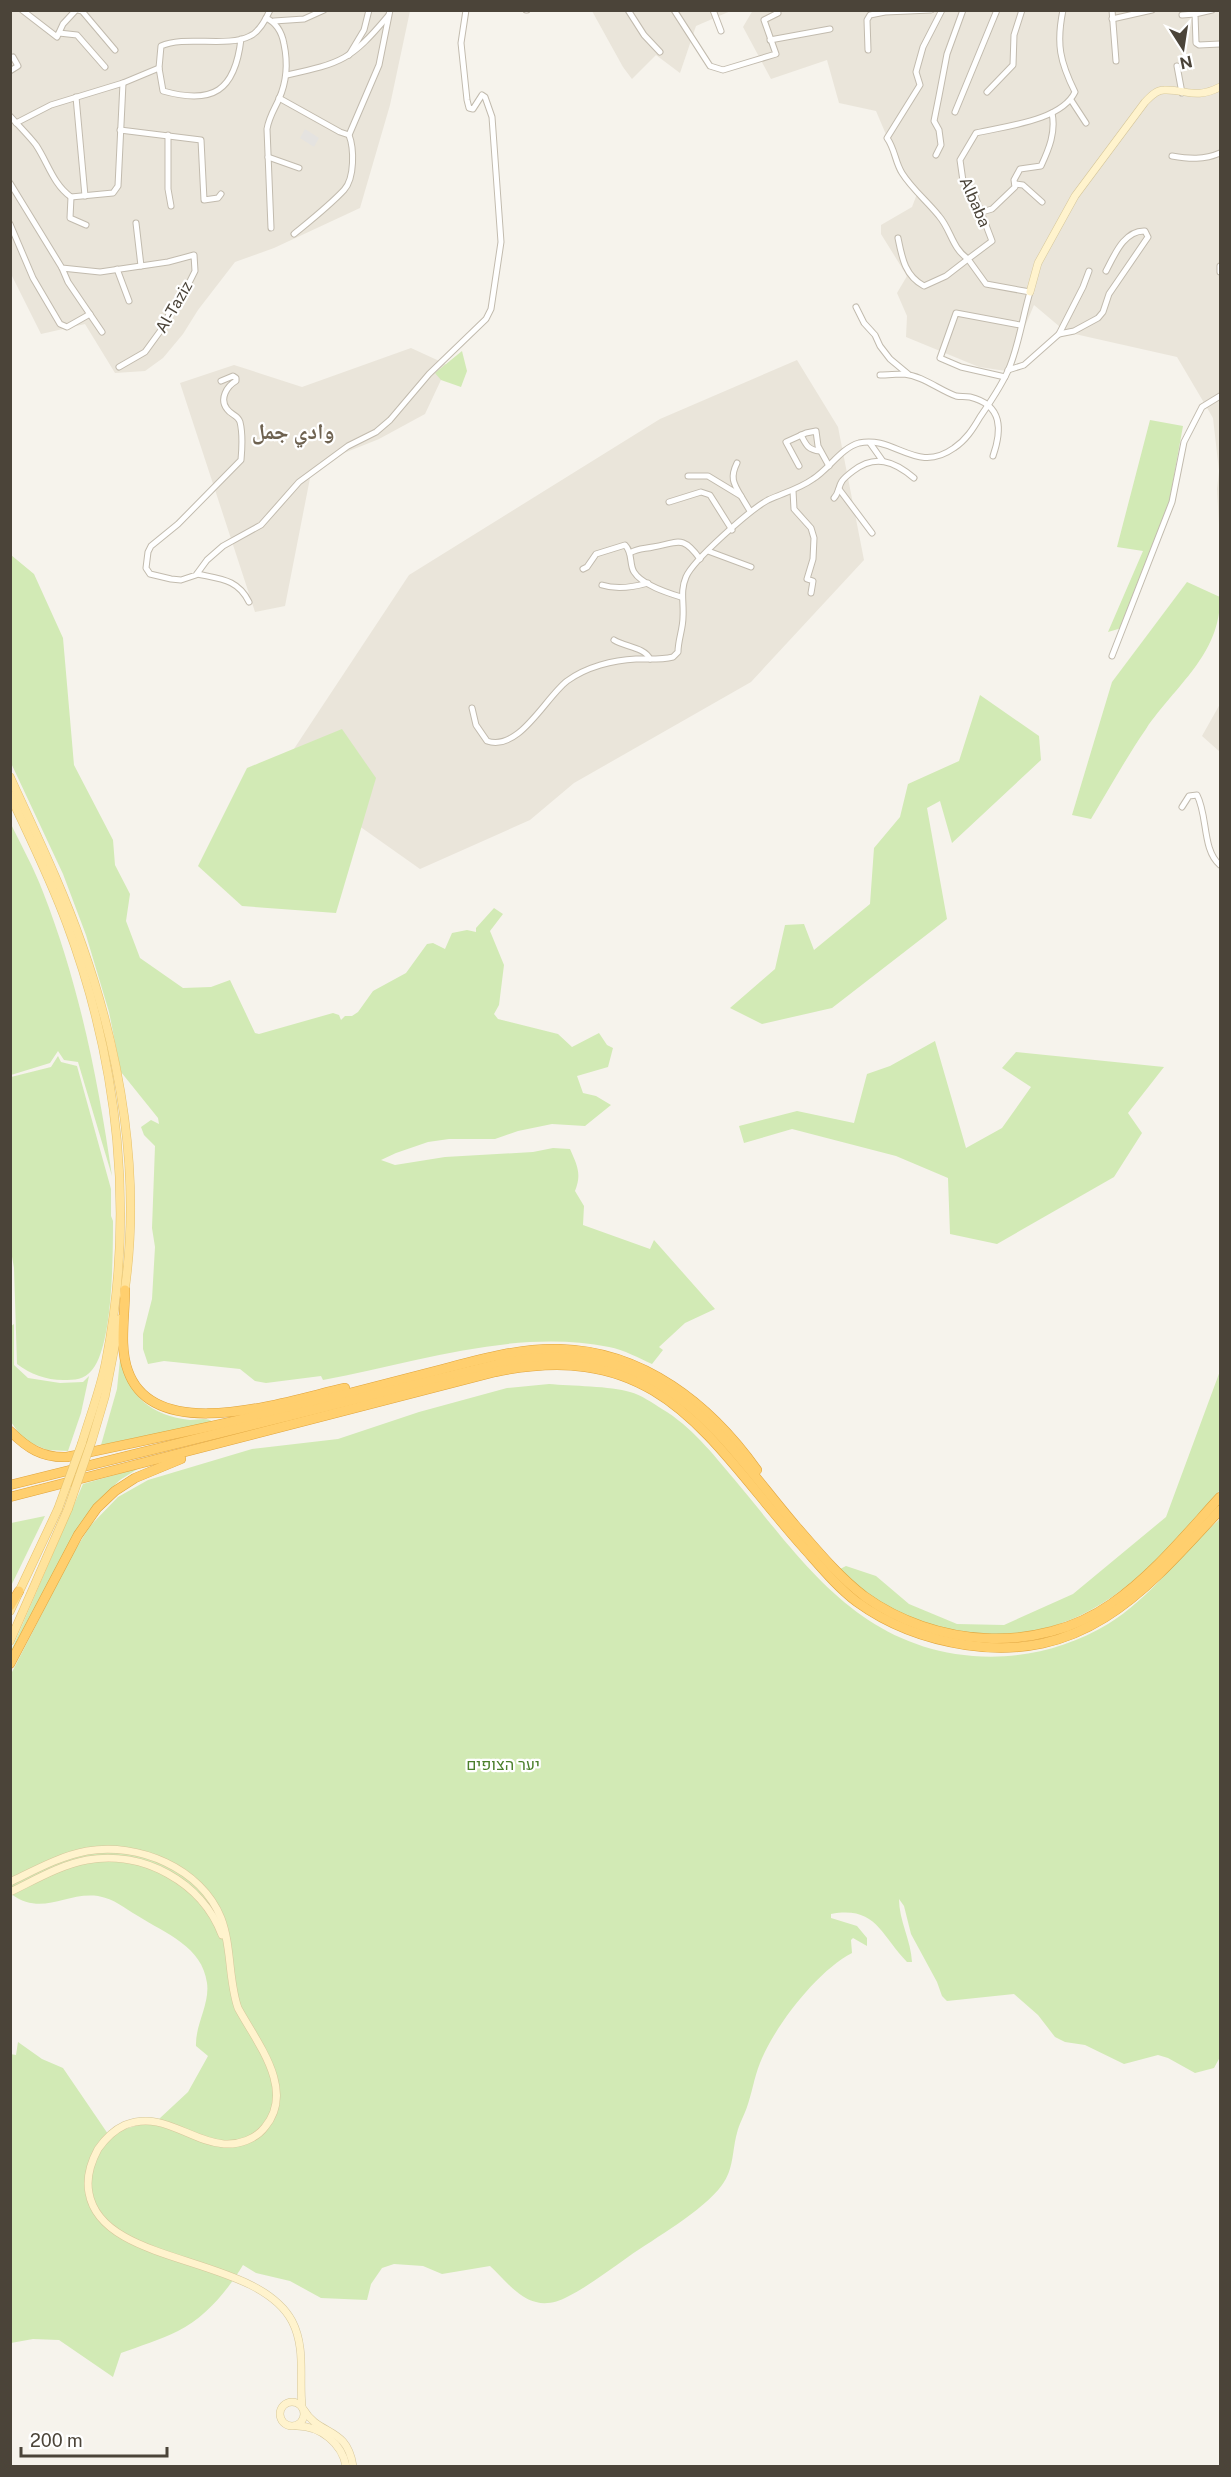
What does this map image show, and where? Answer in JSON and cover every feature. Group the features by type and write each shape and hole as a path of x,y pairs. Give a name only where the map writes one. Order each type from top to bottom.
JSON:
{"highway":[{"path":"125,1290 124,1343 128,1371 134,1384 142,1393 160,1406 172,1411 199,1415 226,1413 520,1351 560,1349 596,1354 638,1367 669,1382 713,1417 750,1460 795,1525"},
{"path":"10,1485 246,1428 483,1367 532,1358 562,1357 593,1361 622,1368 648,1379 680,1399 722,1438 795,1525 852,1586 874,1602 904,1619 960,1636 1006,1638 1036,1635 1065,1627 1110,1605 1151,1570 1221,1497"},
{"path":"10,1497 511,1369 560,1365 609,1372 652,1389 690,1416 715,1442 818,1564 856,1602 894,1624 933,1639 1004,1648 1041,1644 1094,1625 1112,1615 1145,1589 1221,1510"},
{"path":"10,1431 33,1451 49,1456 67,1457 258,1417 453,1366"},
{"path":"10,1664 78,1535 101,1503 135,1478 228,1442"},
{"path":"10,1606 19,1591"}],"main road":[{"path":"10,777 77,931 108,1032 122,1102 128,1152 129,1236 125,1290 107,1386 92,1440 68,1509 10,1641"},
{"path":"10,795 56,896 80,960 102,1040 115,1115 120,1197 117,1281 106,1362 82,1443 58,1509 10,1611"}],"street":[{"path":"22,10 57,37 63,24 77,10 115,50"},
{"path":"241,39 239,53 230,78 224,86 204,97 163,91 159,68 159,49 163,45 241,39 252,36 270,10"},
{"path":"266,18 274,21 304,19 324,10"},
{"path":"347,57 364,30 369,10"},
{"path":"221,381 233,376 236,378 236,381 227,388 225,402 226,408 237,416 240,423 241,460 177,524 151,546 146,561 146,568 150,574 182,580 190,579 197,574 223,546 261,525 299,482 348,446 376,432 390,420 429,375 486,319 491,309 501,242 500,203 492,117 485,97 479,98 473,109 469,108 467,100 461,43 466,10"},
{"path":"628,10 644,34 660,52"},
{"path":"674,10 703,57 710,66 717,70 733,68 776,54 764,20 778,14 777,10"},
{"path":"713,10 714,18 721,31"},
{"path":"868,50 867,21 870,15 931,10"},
{"path":"942,10 923,47 916,72 920,85 887,138 893,145 900,170 941,218 959,252 968,259 986,284 1030,292"},
{"path":"936,155 941,145 939,130 934,121 947,54 963,10"},
{"path":"955,112 998,10"},
{"path":"987,92 1013,65 1014,35 1022,10"},
{"path":"1063,10 1059,51 1067,77 1075,92 1071,100 1086,123"},
{"path":"1112,10 1116,61"},
{"path":"1112,20 1152,10"},
{"path":"1182,15 1212,10"},
{"path":"287,75 332,65 347,57 364,44 390,13"},
{"path":"294,234 345,189 351,164 352,143 349,135 379,65 390,13"},
{"path":"1196,14 1196,43 1199,45 1221,44"},
{"path":"271,228 268,117 279,98 287,75 288,61 282,35 274,21"},
{"path":"770,40 830,29"},
{"path":"59,33 77,35 105,67"},
{"path":"10,71 18,66 14,57"},
{"path":"1177,66 1182,93"},
{"path":"16,123 51,105 123,83 159,68"},
{"path":"10,116 34,142 60,190 71,197 113,193 118,186 123,83"},
{"path":"472,708 476,725 487,741 491,743 509,740 521,732 557,690 586,671 624,660 667,658 678,652 683,618 681,597 687,574 750,511 816,478 850,447 861,443 893,447 923,458 932,458 953,448 967,437 1005,377 1038,263 1075,196 1145,102 1155,93 1164,90 1182,93 1210,92 1221,87"},
{"path":"76,97 85,196"},
{"path":"279,98 349,135"},
{"name":"Albaba","path":"968,259 992,241 973,191 963,181 960,160 976,132 1052,113 1071,100"},
{"path":"982,212 992,209 1016,187 1014,180 1020,169 1041,166 1049,149 1054,124 1052,113"},
{"path":"120,130 201,140 204,200 218,198 221,194"},
{"path":"168,135 168,189 171,206"},
{"path":"1172,156 1192,159 1212,157 1221,153"},
{"path":"268,157 299,168"},
{"path":"10,183 62,268 68,282 102,332"},
{"path":"1015,184 1023,185 1042,202"},
{"path":"71,197 70,218 86,225"},
{"path":"136,223 141,266"},
{"path":"10,224 33,278 60,324 67,327 90,314"},
{"path":"1059,333 1074,331 1098,318 1109,294 1148,237 1145,231 1131,234 1119,246 1106,271"},
{"path":"898,238 908,273 924,286 946,276 968,259"},
{"name":"Al-Taziz","path":"62,268 100,272 168,262 194,255 195,271 186,289 174,304 162,330 148,349 118,367"},
{"path":"1221,266 1221,272"},
{"path":"117,269 129,301"},
{"path":"1008,370 1024,365 1059,333 1089,272"},
{"path":"856,307 864,323 875,335 890,359 909,375 957,396 970,397 988,406 999,420 999,439 993,456"},
{"path":"1005,377 961,367 940,358 956,313 961,312 1020,325"},
{"path":"880,375 909,375"},
{"path":"1112,656 1172,502 1184,442 1202,407 1221,396"},
{"path":"799,466 786,442 816,431 820,451 829,466"},
{"path":"801,435 807,447 820,451"},
{"path":"870,443 882,460 898,466 914,478"},
{"path":"834,498 843,479 858,467 882,460"},
{"path":"737,463 732,479 750,511"},
{"path":"688,476 708,476 741,496"},
{"path":"839,489 872,533"},
{"path":"793,491 794,509 811,528 813,538 813,559 807,579 813,581 811,593"},
{"path":"669,502 701,492 710,495 732,530"},
{"path":"630,553 638,549 680,541 692,548 700,559"},
{"path":"583,569 588,567 596,554 625,545 630,553 635,573 648,583 681,597"},
{"path":"708,551 751,567"},
{"path":"197,574 226,579 237,585 249,602"},
{"path":"602,585 611,588 648,583"},
{"path":"614,640 649,655 650,659"},
{"path":"1182,807 1189,796 1197,795 1205,817 1212,858 1221,865"},
{"path":"10,1882 45,1865 87,1851 122,1850 158,1859 189,1878 214,1903 226,1935 238,2008 277,2085 277,2105 271,2119 257,2135 244,2142 230,2144 208,2140 158,2121 143,2120 128,2124 108,2136 96,2152 89,2172 88,2191 99,2217 119,2234 242,2282 270,2297 285,2312 295,2327 301,2348 304,2418 295,2426"},
{"path":"10,1892 48,1873 80,1861 108,1858 132,1860 154,1867 176,1878 200,1899 216,1922 228,1958"},
{"path":"301,2369 295,2391 281,2409 281,2417 286,2424 309,2427 331,2439 339,2446 346,2466"},
{"path":"285,2404 293,2402 303,2408 312,2420 334,2433 345,2443 353,2466"}],"shaded area":[{"path":"733,10 696,26 680,73 656,55 632,79 592,11"},
{"path":"753,10 1220,11 1220,542 1217,489 1219,471 1213,418 1177,357 1066,332 1034,305 1006,371 979,367 906,337 907,316 897,293 907,276 881,234 881,225 912,207 917,194 902,172 876,111 839,103 827,60 771,79 743,27"},
{"path":"11,11 410,11 390,105 360,208 274,248 235,262 198,310 183,334 163,358 145,371 115,373 85,324 41,334 11,274"},
{"path":"305,129 319,138 314,147 300,138"},
{"path":"411,348 448,365 425,414 379,439 319,463 311,473 285,606 255,612 180,383 234,365 302,387"},
{"path":"797,360 838,427 864,560 751,682 574,783 530,820 420,869 280,770 409,575 660,419"},
{"path":"1220,704 1220,752 1202,736"}],"green space":[{"path":"462,351 467,371 461,387 441,380 435,373"},
{"path":"1150,420 1183,426 1165,525 1125,627 1108,632 1143,551 1117,547"},
{"path":"11,555 34,574 63,638 74,765 113,840 115,865 130,894 126,921 140,958 183,988 211,987 230,980 255,1033 259,1034 333,1013 339,1015 341,1020 345,1016 352,1016 358,1012 373,991 406,973 427,944 433,943 445,949 452,933 467,930 476,932 476,928 494,908 503,914 490,931 504,965 499,1005 494,1014 498,1019 558,1034 572,1047 599,1033 607,1045 613,1048 608,1067 577,1076 583,1093 596,1096 611,1105 585,1126 552,1124 518,1131 495,1139 449,1139 428,1142 381,1160 395,1165 445,1157 533,1152 553,1148 570,1149 577,1165 575,1191 584,1206 583,1225 650,1249 654,1240 715,1309 685,1323 659,1347 663,1350 652,1364 609,1347 573,1342 537,1342 465,1350 323,1380 321,1376 266,1383 255,1381 240,1369 164,1361 148,1364 143,1349 143,1334 152,1299 155,1247 152,1228 155,1146 144,1135 141,1127 151,1120 159,1124 158,1118 121,1072 109,1012 86,935 63,874 11,763"},
{"path":"1187,582 1220,597 1218,617 1205,652 1146,729 1091,819 1072,815 1112,682"},
{"path":"980,695 1039,736 1041,760 952,843 940,801 927,808 947,919 832,1008 762,1024 730,1008 775,969 785,925 804,924 814,950 870,904 874,848 900,817 908,784 959,761"},
{"path":"342,729 376,778 336,913 242,906 198,866 247,768"},
{"path":"10,822 32,865 67,962 94,1068 112,1176 78,1062 64,1060 58,1051 50,1063 11,1075"},
{"path":"935,1041 966,1148 1002,1128 1031,1087 1002,1068 1016,1052 1164,1067 1128,1113 1142,1133 1114,1177 997,1244 950,1234 948,1178 896,1156 792,1129 744,1143 739,1126 797,1111 854,1123 867,1074 890,1066"},
{"path":"58,1056 61,1062 77,1066 111,1189 113,1221 110,1299 104,1341 99,1358 92,1370 82,1378 71,1380 44,1378 17,1364 14,1268 10,1245 11,1077 51,1067"},
{"path":"14,1324 14,1365 28,1378 60,1383 83,1382 89,1376 81,1413 68,1451 47,1450 31,1443 21,1436 11,1422 10,1327"},
{"path":"120,1359 129,1384 136,1394 153,1409 176,1418 205,1419 213,1422 101,1445 117,1389"},
{"path":"1220,1371 1220,1490 1151,1565 1100,1605 1071,1620 1039,1630 1004,1634 965,1632 927,1624 891,1608 869,1595 840,1569 846,1566 876,1576 909,1604 957,1624 1004,1625 1073,1594 1166,1517"},
{"name":"יער הצופים","path":"549,1384 602,1387 630,1392 647,1399 673,1416 710,1450 809,1568 835,1594 864,1617 896,1636 932,1649 973,1656 1008,1656 1026,1654 1077,1640 1108,1624 1139,1601 1220,1519 1220,2057 1214,2068 1195,2073 1158,2055 1124,2064 1085,2045 1065,2042 1055,2037 1038,2015 1014,1994 947,2001 942,1996 911,1934 904,1906 899,1899 912,1962 907,1962 876,1924 868,1918 858,1914 831,1914 831,1918 857,1926 867,1938 867,1946 853,1938 851,1940 852,1953 839,1961 811,1986 775,2033 758,2069 735,2140 731,2166 722,2185 703,2205 678,2224 567,2297 548,2303 529,2300 517,2292 490,2266 442,2274 423,2266 394,2264 382,2268 371,2284 367,2300 321,2298 290,2281 256,2273 243,2265 223,2293 197,2319 171,2334 121,2353 113,2377 59,2340 33,2339 11,2343 10,2054 16,2055 18,2042 42,2059 63,2068 108,2134 159,2119 188,2092 208,2056 196,2046 207,1991 204,1970 198,1959 181,1942 104,1897 75,1897 44,1904 23,1901 11,1894 11,1674 72,1555 90,1526 118,1497 148,1480 252,1449 338,1439 419,1412 507,1388"},
{"path":"139,1468 120,1480 97,1502 11,1658 11,1651 83,1484"},
{"path":"45,1516 11,1586 11,1523"}],"district":[{"name":"وادي جمل","path":"293,431"}]}
